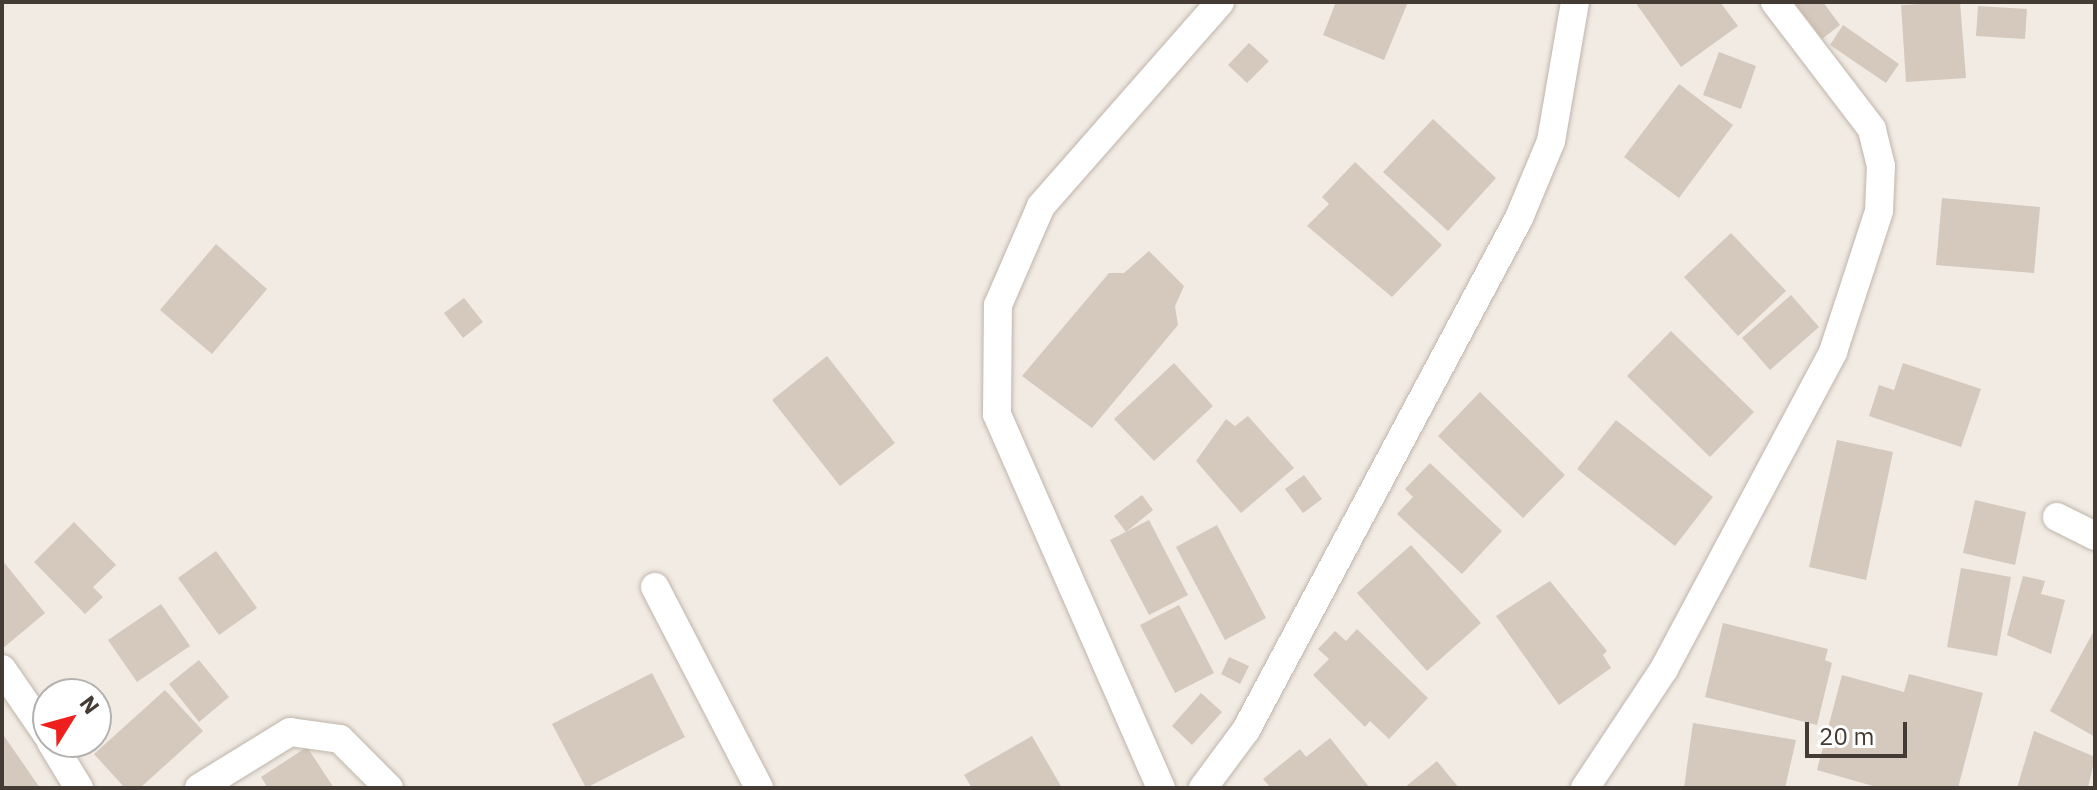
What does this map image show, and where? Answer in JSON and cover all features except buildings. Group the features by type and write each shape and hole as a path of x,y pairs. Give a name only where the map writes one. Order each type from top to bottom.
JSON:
{"street":[{"path":"1161,788 997,414 998,305 1041,206 1220,2"},
{"path":"1203,788 1246,730 1519,218 1551,141 1575,2"},
{"path":"1585,788 1664,669 1833,352 1879,211 1881,166 1872,129 1775,2"},
{"path":"2057,517 2095,536"},
{"path":"655,587 759,788"},
{"path":"2,669 32,713"},
{"path":"199,788 290,732 340,739 389,788"},
{"path":"61,758 79,788"}]}
